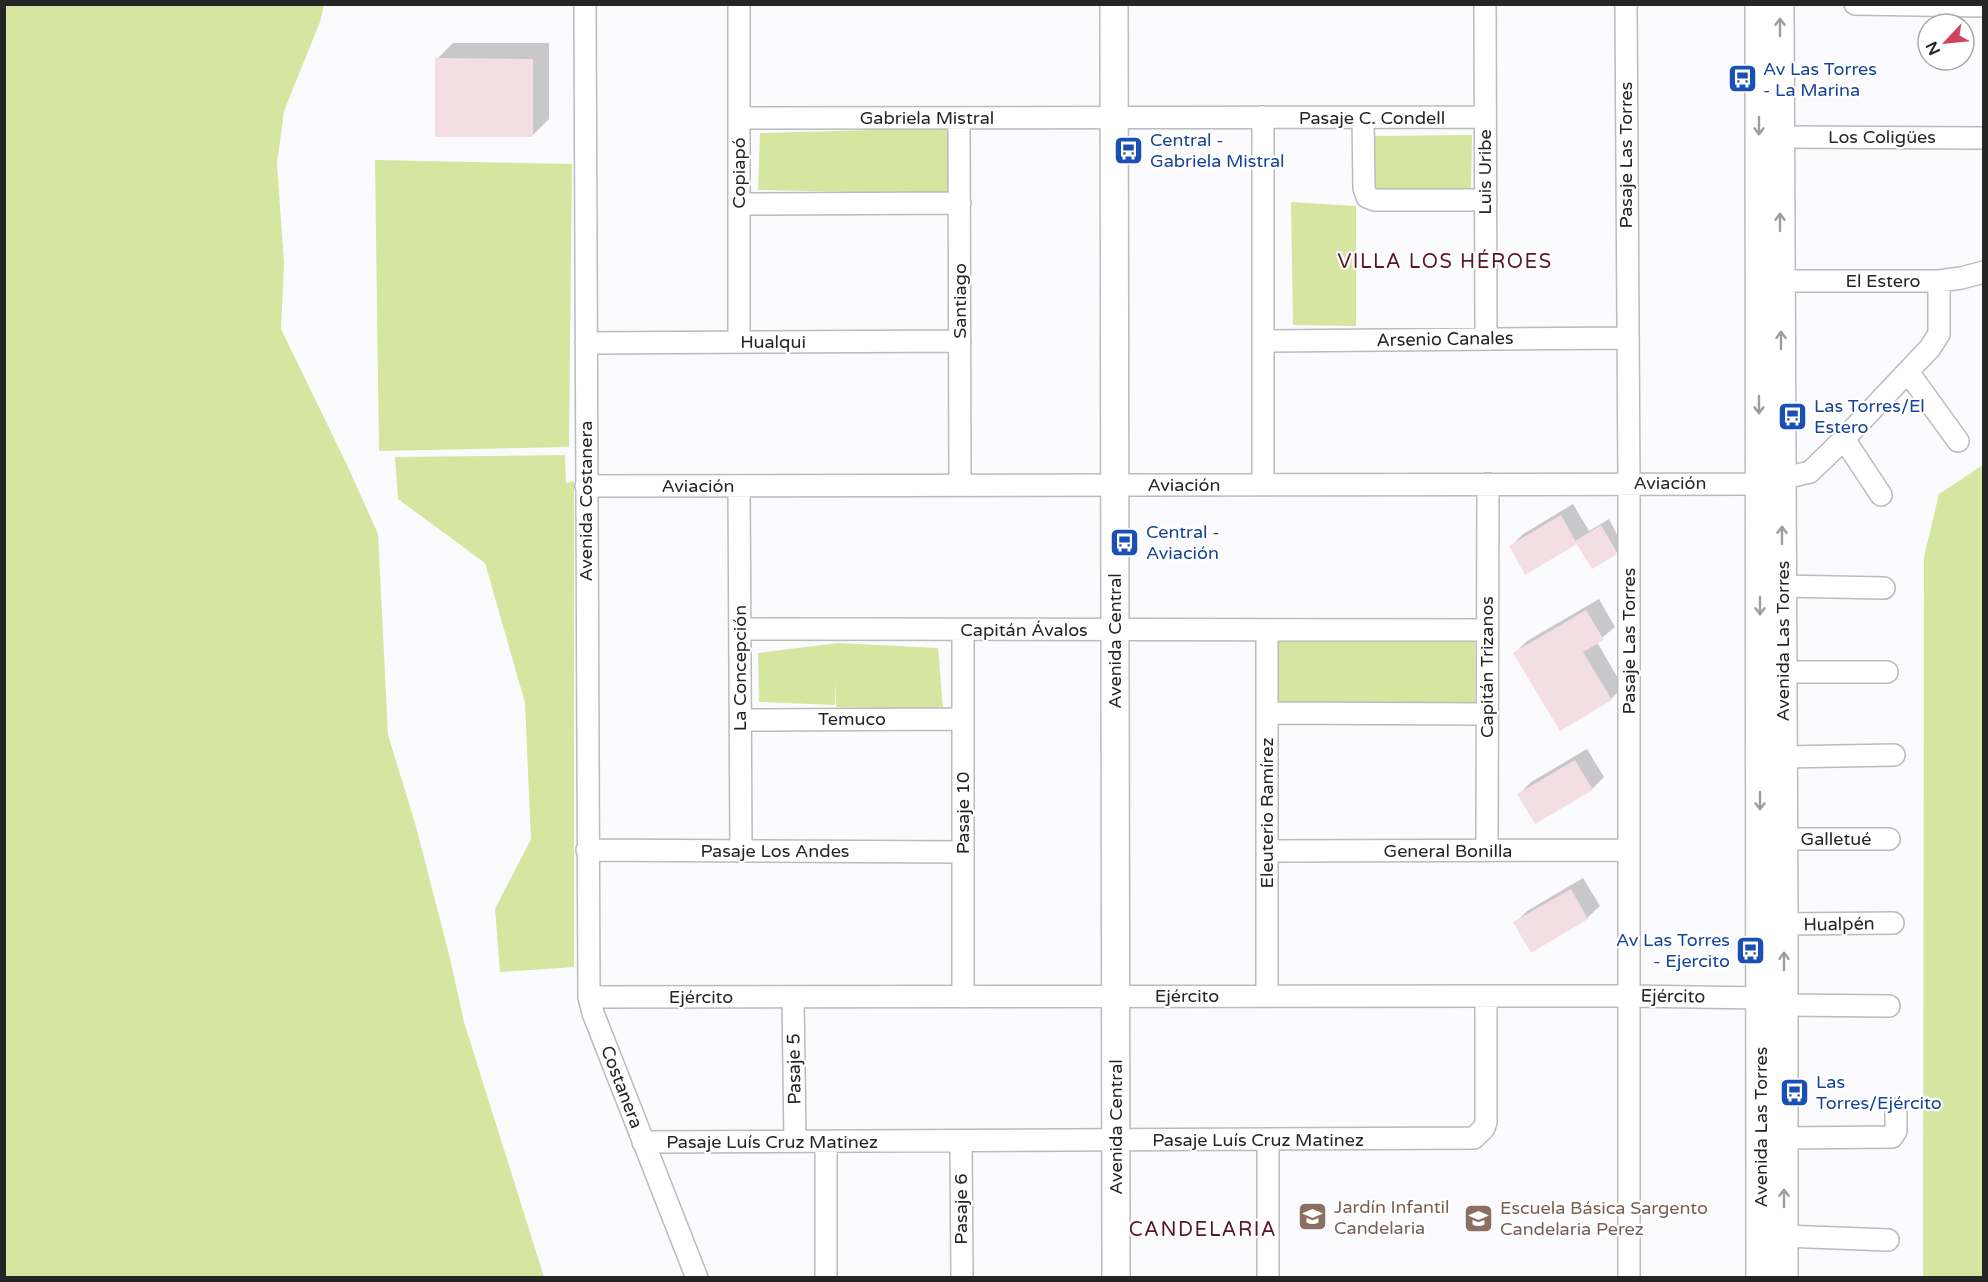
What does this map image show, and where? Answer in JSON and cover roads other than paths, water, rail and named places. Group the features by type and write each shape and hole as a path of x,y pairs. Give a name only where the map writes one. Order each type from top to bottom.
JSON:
{"street":[{"name":"Avenida Costanera","path":"585,4 589,997"},
{"name":"Copiapó","path":"739,4 739,342"},
{"name":"Avenida Central","path":"1114,4 1116,1278"},
{"name":"Luis Uribe","path":"1485,4 1486,339"},
{"name":"Pasaje Las Torres","path":"1626,4 1629,483 1629,1278"},
{"name":"Avenida Las Torres","path":"1759,4 1771,481 1772,1002 1760,1278"},
{"name":"Avenida Las Torres","path":"1780,4 1781,281 1771,481 1782,586 1784,924 1772,1002 1783,1138 1784,1278"},
{"path":"1855,4 1983,6"},
{"name":"Gabriela Mistral","path":"739,118 1114,117"},
{"name":"Pasaje C. Condell","path":"1114,117 1485,117"},
{"path":"1263,117 1263,484"},
{"name":"Santiago","path":"959,118 960,485"},
{"path":"1363,118 1364,188 1367,197 1375,200 1485,200"},
{"name":"Los Coligües","path":"1780,137 1983,138"},
{"path":"739,204 960,203"},
{"name":"El Estero","path":"1781,281 1939,281 1983,272"},
{"name":"Aviación","path":"586,486 1488,484 1771,481 1810,472 1845,439 1930,348 1939,334 1939,281"},
{"name":"Arsenio Canales","path":"1263,341 1627,338"},
{"name":"Hualqui","path":"586,343 960,341"},
{"path":"1908,372 1958,441"},
{"path":"1845,439 1881,495"},
{"name":"Capitán Trizanos","path":"1487,850 1488,484"},
{"name":"La Concepción","path":"740,486 741,851"},
{"path":"1782,586 1884,588"},
{"name":"Capitán Ávalos","path":"740,629 1488,630"},
{"name":"Pasaje 10","path":"963,630 963,997"},
{"name":"Eleuterio Ramírez","path":"1267,996 1268,630"},
{"path":"1783,672 1887,672"},
{"path":"1268,713 1487,714"},
{"name":"Temuco","path":"741,720 963,719"},
{"path":"1783,757 1894,755"},
{"name":"Galletué","path":"1784,839 1889,838"},
{"name":"Pasaje Los Andes","path":"587,850 963,852"},
{"name":"General Bonilla","path":"1267,851 1629,850"},
{"name":"Hualpén","path":"1784,924 1893,923"},
{"name":"Pasaje Luís Cruz Matinez","path":"644,1142 1467,1139 1480,1134 1486,1122 1486,996"},
{"name":"Ejército","path":"589,997 1629,996 1889,1006"},
{"name":"Costanera","path":"589,997 593,1013 697,1278"},
{"name":"Pasaje 5","path":"794,997 795,1142"},
{"path":"1783,1138 1892,1137 1896,1131 1896,1109"},
{"path":"1268,1140 1268,1278"},
{"name":"Pasaje 6","path":"961,1141 962,1278"},
{"path":"826,1142 826,1278"},
{"path":"1784,1236 1888,1240"}],"place":[{"name":"Av Las Torres - La Marina","path":"1742,79"},
{"name":"Central - Gabriela Mistral","path":"1129,150"},
{"name":"Las Torres/El Estero","path":"1793,416"},
{"name":"Central - Aviación","path":"1125,542"},
{"name":"Av Las Torres - Ejercito","path":"1751,950"},
{"name":"Las Torres/Ejército","path":"1795,1092"},
{"name":"Jardín Infantil Candelaria","path":"1313,1217"},
{"name":"Escuela Básica Sargento Candelaria Perez","path":"1479,1218"}],"district":[{"name":"VILLA LOS HÉROES","path":"1445,261"},
{"name":"CANDELARIA","path":"1203,1229"}]}
